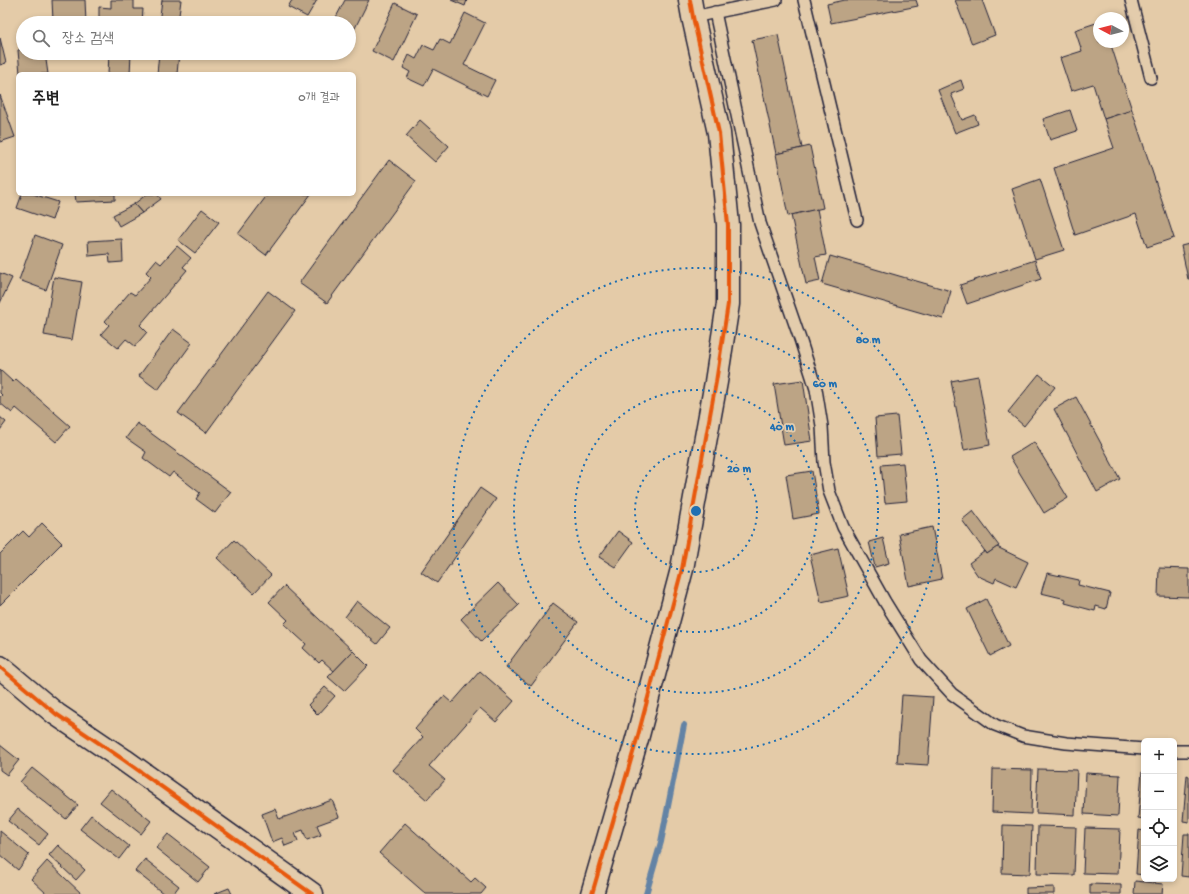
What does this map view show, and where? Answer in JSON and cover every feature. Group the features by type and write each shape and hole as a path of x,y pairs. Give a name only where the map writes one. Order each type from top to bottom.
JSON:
{"street":[{"path":"592,894 682,569 716,382 728,304 728,225 719,133 691,8"},
{"path":"0,667 56,714 124,760 312,894"}],"lane":[{"path":"691,8 715,12 776,0"},
{"path":"804,0 857,220"},
{"path":"1130,0 1151,78"},
{"path":"715,12 760,223 816,389 822,426 824,462 829,491 843,528 885,602 921,660 952,694 995,725 1023,736 1066,742 1141,749"},
{"path":"1177,751 1189,751"}],"building":[{"path":"52,0 85,0 86,16 53,16"},
{"path":"111,0 134,0 134,9 143,9 142,16 99,16 99,7 111,8"},
{"path":"162,0 181,0 179,16 160,16"},
{"path":"292,0 317,0 308,16 288,7"},
{"path":"345,0 369,0 356,26 356,16 337,16"},
{"path":"451,0 467,0 465,6"},
{"path":"845,0 916,0 918,6 831,23 827,4"},
{"path":"955,0 982,0 995,35 972,44"},
{"path":"395,3 417,14 394,62 372,51"},
{"path":"465,13 485,23 464,65 495,80 487,96 433,69 424,86 407,78 410,72 403,68 409,55 416,59 423,45 434,50 440,39 450,44"},
{"path":"1093,24 1093,48 1112,48 1132,110 1104,119 1093,84 1071,91 1060,58 1082,51 1075,30"},
{"path":"778,35 802,148 776,154 752,40"},
{"path":"0,38 6,63 0,65"},
{"path":"19,60 46,60 48,72 20,72"},
{"path":"109,60 131,60 130,72 108,72"},
{"path":"158,60 178,60 177,72 157,72"},
{"path":"961,80 964,89 951,94 962,120 975,115 978,124 955,133 938,90"},
{"path":"0,95 15,137 0,142"},
{"path":"1070,110 1077,131 1050,140 1043,119"},
{"path":"1132,110 1174,238 1147,247 1136,214 1075,235 1054,168 1114,148 1104,119"},
{"path":"420,120 449,146 435,162 406,136"},
{"path":"810,146 823,208 788,216 776,154"},
{"path":"389,160 416,181 327,303 299,283"},
{"path":"1040,179 1064,250 1035,259 1012,189"},
{"path":"21,196 39,196 58,202 52,220 17,208"},
{"path":"75,196 115,196 115,200 76,202"},
{"path":"144,196 159,196 161,199 142,213 134,204"},
{"path":"266,196 310,196 266,255 238,234"},
{"path":"134,204 142,213 119,226 113,215"},
{"path":"202,209 219,222 195,253 178,240"},
{"path":"817,209 826,255 815,257 820,281 806,284 791,215"},
{"path":"35,235 62,245 46,290 19,280"},
{"path":"122,239 123,262 110,263 109,254 89,256 88,241"},
{"path":"1189,244 1189,279 1188,279 1181,246"},
{"path":"177,246 191,258 183,267 187,270 140,325 147,332 135,346 126,339 118,348 101,334 109,325 105,321 130,292 135,295 151,277 146,272 156,260 161,264"},
{"path":"830,256 951,291 943,319 822,284"},
{"path":"1035,260 1041,279 967,304 960,285"},
{"path":"0,273 12,278 0,303"},
{"path":"54,277 82,282 72,340 44,335"},
{"path":"268,291 295,311 206,433 178,413"},
{"path":"173,329 192,343 158,390 139,376"},
{"path":"0,370 13,382 16,379 70,426 56,442 16,408 12,413 0,403 0,397 2,395 0,393"},
{"path":"1039,374 1055,387 1024,426 1008,412"},
{"path":"978,376 990,445 964,450 951,381"},
{"path":"803,380 812,441 784,445 774,384"},
{"path":"1076,397 1120,479 1097,492 1054,409"},
{"path":"897,416 901,454 878,456 875,418"},
{"path":"0,417 6,422 0,430"},
{"path":"137,423 231,492 215,513 196,499 200,493 173,472 169,477 143,458 146,452 126,438"},
{"path":"1034,442 1068,498 1044,513 1010,457"},
{"path":"903,463 907,501 885,503 881,465"},
{"path":"812,471 819,514 793,519 786,475"},
{"path":"480,488 496,499 437,583 421,572"},
{"path":"973,511 999,546 987,554 962,520"},
{"path":"42,523 62,543 0,605 0,554 23,531 29,537"},
{"path":"932,527 942,579 909,586 899,534"},
{"path":"618,531 633,542 615,567 599,557"},
{"path":"883,538 889,563 875,567 869,542"},
{"path":"234,540 271,575 254,593 217,558"},
{"path":"997,547 1028,562 1016,587 996,578 994,583 978,576 969,563 985,551 987,554"},
{"path":"838,548 849,596 821,602 810,555"},
{"path":"1159,568 1189,569 1189,597 1158,596"},
{"path":"1047,573 1079,580 1078,585 1110,593 1106,609 1096,606 1095,611 1065,603 1066,599 1041,593"},
{"path":"498,583 519,605 481,641 461,619"},
{"path":"284,586 353,651 334,671 322,660 319,663 303,648 306,644 284,624 288,620 269,602"},
{"path":"986,599 1009,646 990,656 967,609"},
{"path":"357,601 390,628 377,644 345,617"},
{"path":"553,603 578,622 531,686 506,667"},
{"path":"353,651 368,666 344,691 328,677"},
{"path":"480,671 514,701 496,722 480,708 429,766 445,780 427,800 393,770 423,737 415,729 444,696 452,703"},
{"path":"325,687 335,696 318,715 308,705"},
{"path":"902,695 933,697 928,765 897,763"},
{"path":"0,745 19,760 7,775 0,770"},
{"path":"32,768 78,805 66,819 20,782"},
{"path":"993,769 1032,770 1031,814 992,812"},
{"path":"1038,769 1077,770 1075,815 1036,813"},
{"path":"1086,773 1120,775 1118,816 1084,814"},
{"path":"1187,775 1189,776 1189,822 1183,821"},
{"path":"1141,784 1141,818 1138,818"},
{"path":"111,789 151,821 141,834 100,802"},
{"path":"332,800 339,817 317,825 321,835 307,840 303,830 295,833 298,841 285,846 282,838 272,842 262,814 275,809 279,819"},
{"path":"18,809 48,834 39,845 8,821"},
{"path":"91,815 129,846 119,859 80,829"},
{"path":"405,823 471,882 475,878 486,888 481,894 426,894 379,853"},
{"path":"1003,825 1032,826 1030,874 1002,873"},
{"path":"1038,826 1076,827 1074,875 1037,874"},
{"path":"1085,828 1120,829 1118,874 1083,873"},
{"path":"1139,830 1141,830 1141,875 1136,874"},
{"path":"0,831 29,855 18,870 0,855"},
{"path":"168,834 210,867 198,882 156,848"},
{"path":"1184,834 1189,834 1189,877 1181,876"},
{"path":"58,845 85,870 76,880 49,855"},
{"path":"145,859 179,886 173,894 164,894 135,871"},
{"path":"47,861 82,894 47,894 31,879"},
{"path":"1135,881 1163,884 1162,894 1134,894"},
{"path":"1090,884 1121,885 1121,894 1090,894"},
{"path":"1054,887 1054,894 1026,894 1026,888"},
{"path":"229,888 232,894 214,894"}],"waterway":[{"path":"646,894 661,842 684,725"}],"cycle path":[{"path":"592,894 637,739 682,569 716,382 728,304 728,225 719,133 690,0"},
{"path":"0,667 56,714 124,760 312,894"}]}
